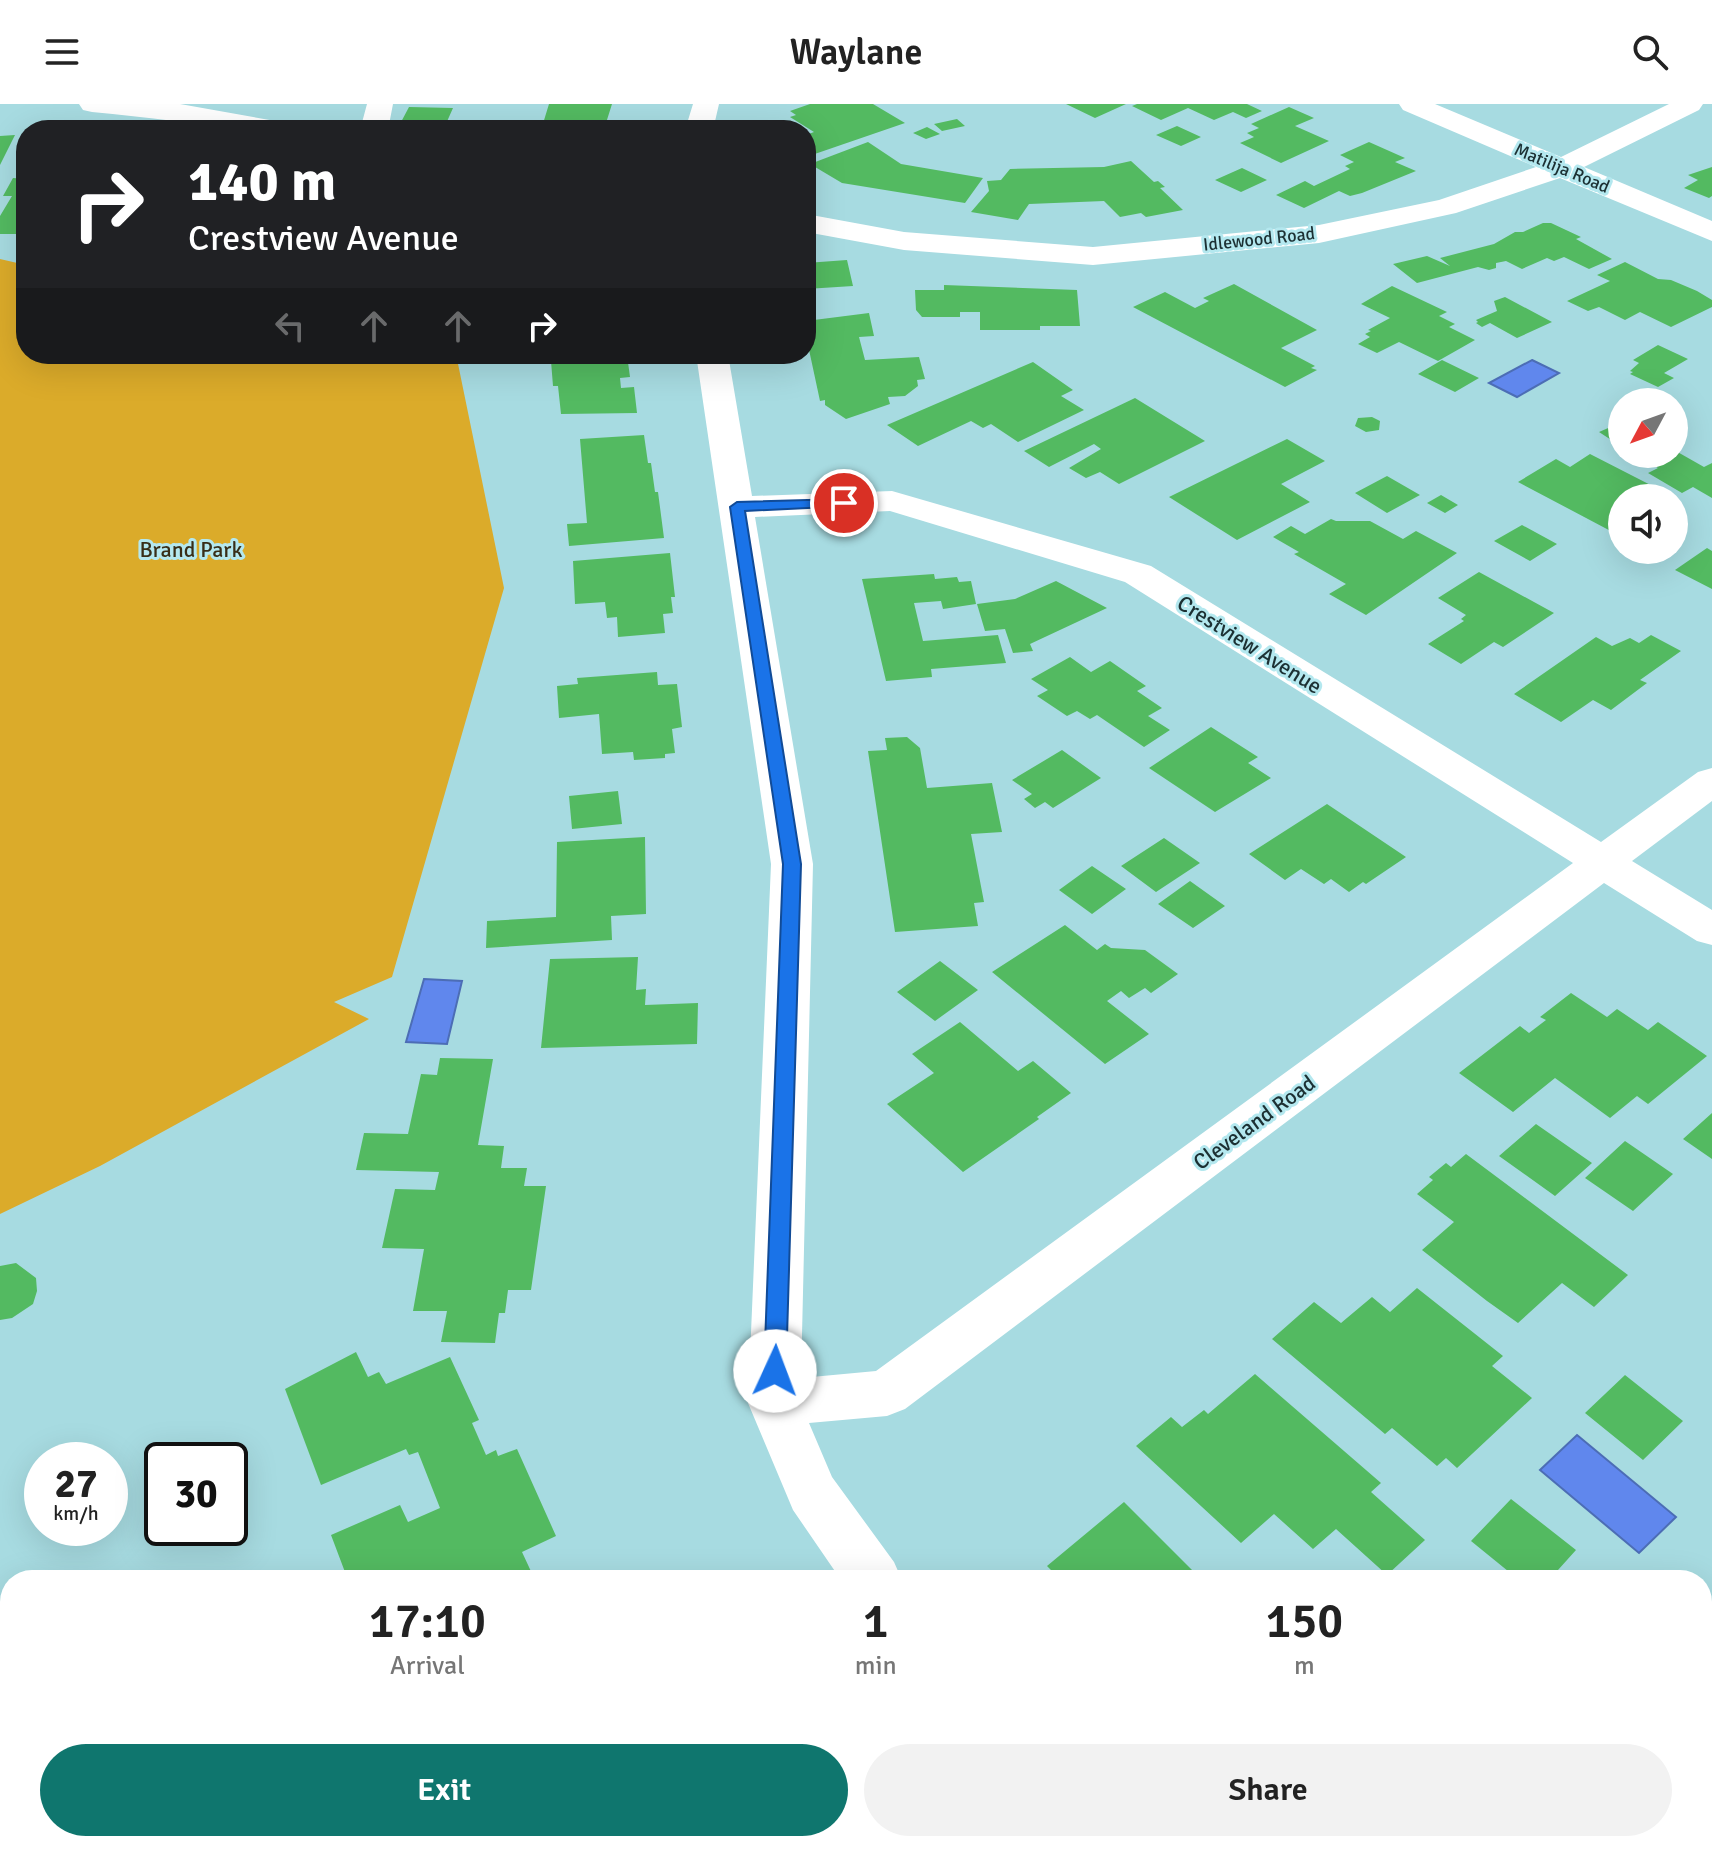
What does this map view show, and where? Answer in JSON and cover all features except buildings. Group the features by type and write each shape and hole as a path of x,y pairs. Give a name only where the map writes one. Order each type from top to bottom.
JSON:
{"street":[{"path":"92,104 190,113 227,120"},
{"name":"Matilija Road","path":"1412,104 1712,232"},
{"name":"Idlewood Road","path":"816,225 904,241 1093,256 1319,234 1446,207 1561,168 1690,104"},
{"path":"714,364 792,864 774,1403 812,1493 867,1570"},
{"name":"Crestview Avenue","path":"737,507 892,501 1138,574 1712,930"},
{"name":"Cleveland Road","path":"774,1403 887,1393 1712,781"}],"green space":[{"name":"Brand Park","path":"0,259 16,263 16,364 458,364 504,588 392,977 334,1002 369,1019 100,1166 0,1214"}],"water":[{"path":"1532,360 1559,373 1517,397 1489,383"},
{"path":"424,979 462,981 447,1044 406,1042"},
{"path":"1577,1435 1676,1517 1639,1553 1540,1470"}],"route":[{"path":"775,1371 792,864 737,507 844,503"}]}
